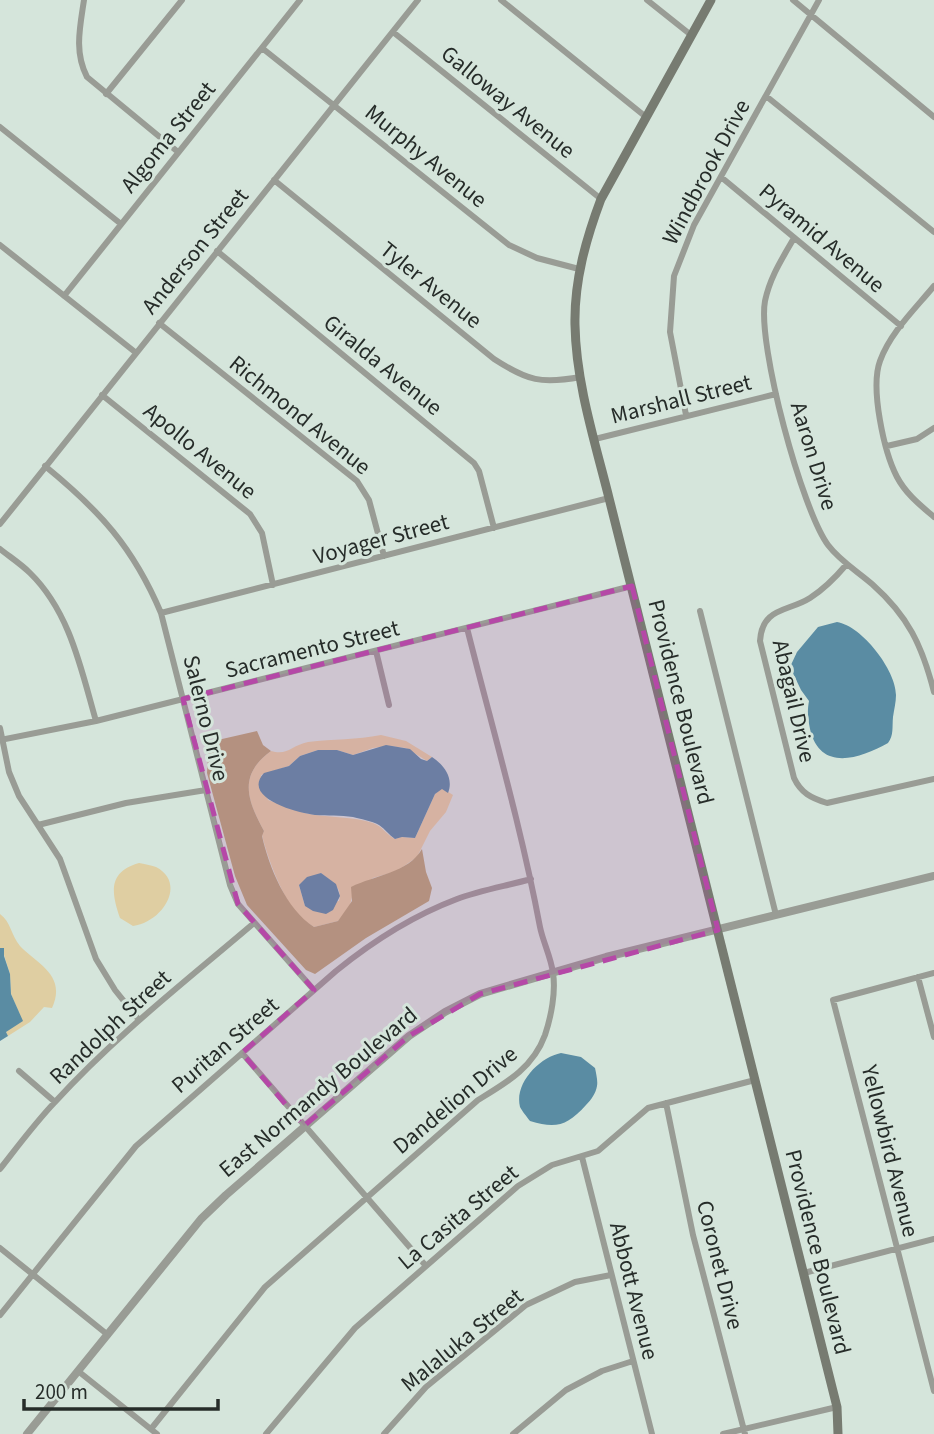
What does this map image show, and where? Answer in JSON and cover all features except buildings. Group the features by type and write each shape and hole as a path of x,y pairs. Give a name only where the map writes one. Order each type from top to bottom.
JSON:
{"main road":[{"name":"Providence Boulevard","path":"711,0 601,199 579,269 575,324 580,377 837,1407 838,1434"}],"street":[{"path":"84,0 78,51 80,65 87,77 178,152"},
{"path":"106,94 182,0"},
{"name":"Algoma Street","path":"64,296 300,0"},
{"name":"Anderson Street","path":"0,524 418,0"},
{"path":"501,0 646,117"},
{"path":"647,0 691,35"},
{"path":"793,0 934,117"},
{"name":"Windbrook Drive","path":"686,415 670,332 674,276 684,247 819,0"},
{"name":"Galloway Avenue","path":"393,32 601,199"},
{"name":"Murphy Avenue","path":"262,48 509,245 537,258 579,269"},
{"path":"766,96 934,232"},
{"path":"0,127 121,224"},
{"name":"Pyramid Avenue","path":"721,177 901,326"},
{"name":"Tyler Avenue","path":"274,180 494,359 514,372 550,382 580,377"},
{"name":"Aaron Drive","path":"794,239 772,276 765,302 765,337 776,394 805,497 828,545 846,565 889,599 907,621 919,643 934,692"},
{"path":"0,245 135,352"},
{"name":"Giralda Avenue","path":"217,251 474,463 479,471 494,528"},
{"path":"934,286 889,342 876,375 876,403 898,478 911,498 934,517"},
{"name":"Richmond Avenue","path":"159,323 357,481 369,500 384,556"},
{"name":"Marshall Street","path":"595,439 776,394"},
{"name":"Apollo Avenue","path":"102,395 250,514 262,533 273,585"},
{"path":"887,446 917,439 934,428"},
{"name":"Salerno Drive","path":"45,466 95,509 115,532 147,579 161,613 230,885 239,904 254,923 314,990"},
{"name":"Voyager Street","path":"161,613 609,498"},
{"path":"0,549 30,573 55,606 73,645 96,721"},
{"name":"Abagail Drive","path":"846,565 826,587 807,600 772,614 761,632 760,641 794,778 798,787 810,798 827,803 934,779"},
{"name":"Sacramento Street","path":"1,739 96,721 632,586"},
{"path":"700,611 776,915"},
{"name":"Dandelion Drive","path":"154,1432 265,1287 478,1100 525,1069 538,1052 551,1009 553,972 541,935 531,879 467,628"},
{"path":"376,651 389,705"},
{"path":"0,728 9,772 19,796 60,859 96,959 115,990 139,1020"},
{"path":"38,825 126,803 206,790"},
{"name":"East Normandy Boulevard","path":"27,1434 201,1219 409,1036 445,1012 480,994 553,972 934,876"},
{"name":"Puritan Street","path":"0,1315 136,1146 314,990 363,950 399,926 461,898 531,879"},
{"name":"Randolph Street","path":"0,1169 55,1102 139,1020 254,923"},
{"path":"934,973 918,977 934,1037"},
{"name":"Yellowbird Avenue","path":"918,977 833,1000 934,1391"},
{"path":"242,1053 426,1266"},
{"path":"19,1071 55,1102"},
{"name":"La Casita Street","path":"266,1434 355,1328 518,1186 552,1165 598,1151 648,1108 755,1080"},
{"name":"Coronet Drive","path":"666,1103 693,1236 745,1431"},
{"name":"Abbott Avenue","path":"582,1157 652,1434"},
{"path":"804,1273 934,1239"},
{"path":"0,1248 108,1335"},
{"name":"Malaluka Street","path":"384,1434 426,1387 526,1305 575,1282 611,1275"},
{"path":"513,1434 566,1390 602,1371 633,1362"},
{"path":"78,1371 154,1432"},
{"path":"723,1434 745,1431 837,1407"}],"highlighted area":[{"path":"632,586 718,930 480,994 409,1036 304,1126 242,1053 314,990 238,904 183,699"}],"shaded area":[{"path":"257,731 263,745 271,751 254,769 250,779 250,798 264,831 262,836 274,874 295,910 304,919 314,927 338,921 352,901 351,887 400,868 416,857 422,849 432,888 429,901 366,938 315,974 306,970 247,905 235,876 207,773 209,742"},
{"path":"381,735 406,741 432,757 427,761 406,748 389,746 353,755 337,750 318,750 300,756 289,766 261,775 268,800 309,814 373,823 395,839 415,838 435,794 442,788 453,795 446,812 430,831 417,857 397,871 373,878 352,897 349,909 338,921 314,927 294,910 277,879 264,844 264,831 250,798 250,779 254,769 271,751 286,751 308,742","holes":["321,873 332,881 339,891 339,901 305,906 299,885"]},
{"path":"139,863 156,867 165,874 170,882 170,892 162,910 144,923 133,926 120,918 114,884 122,872"},
{"path":"0,914 20,946 48,971 56,987 52,1008 44,1007 30,1022 8,1036 6,1032 20,1015 11,994 4,948 0,948"}],"water":[{"path":"837,622 857,632 876,651 890,674 896,695 892,734 888,743 865,754 842,758 831,757 822,752 815,743 809,722 809,701 790,667 797,652 818,627"},
{"path":"386,745 410,749 427,761 432,757 449,777 448,793 442,789 435,794 415,838 395,839 379,825 353,817 296,811 274,803 260,790 259,782 264,773 289,766 300,756 318,750 337,750 353,755"},
{"path":"321,873 336,884 340,896 333,910 326,914 305,906 299,885 307,877"},
{"path":"0,948 4,948 11,994 23,1021 6,1032 8,1036 0,1041"},
{"path":"561,1053 581,1057 595,1068 596,1091 586,1105 561,1124 547,1125 530,1121 520,1107 519,1098 525,1080 530,1072 545,1060"}]}
